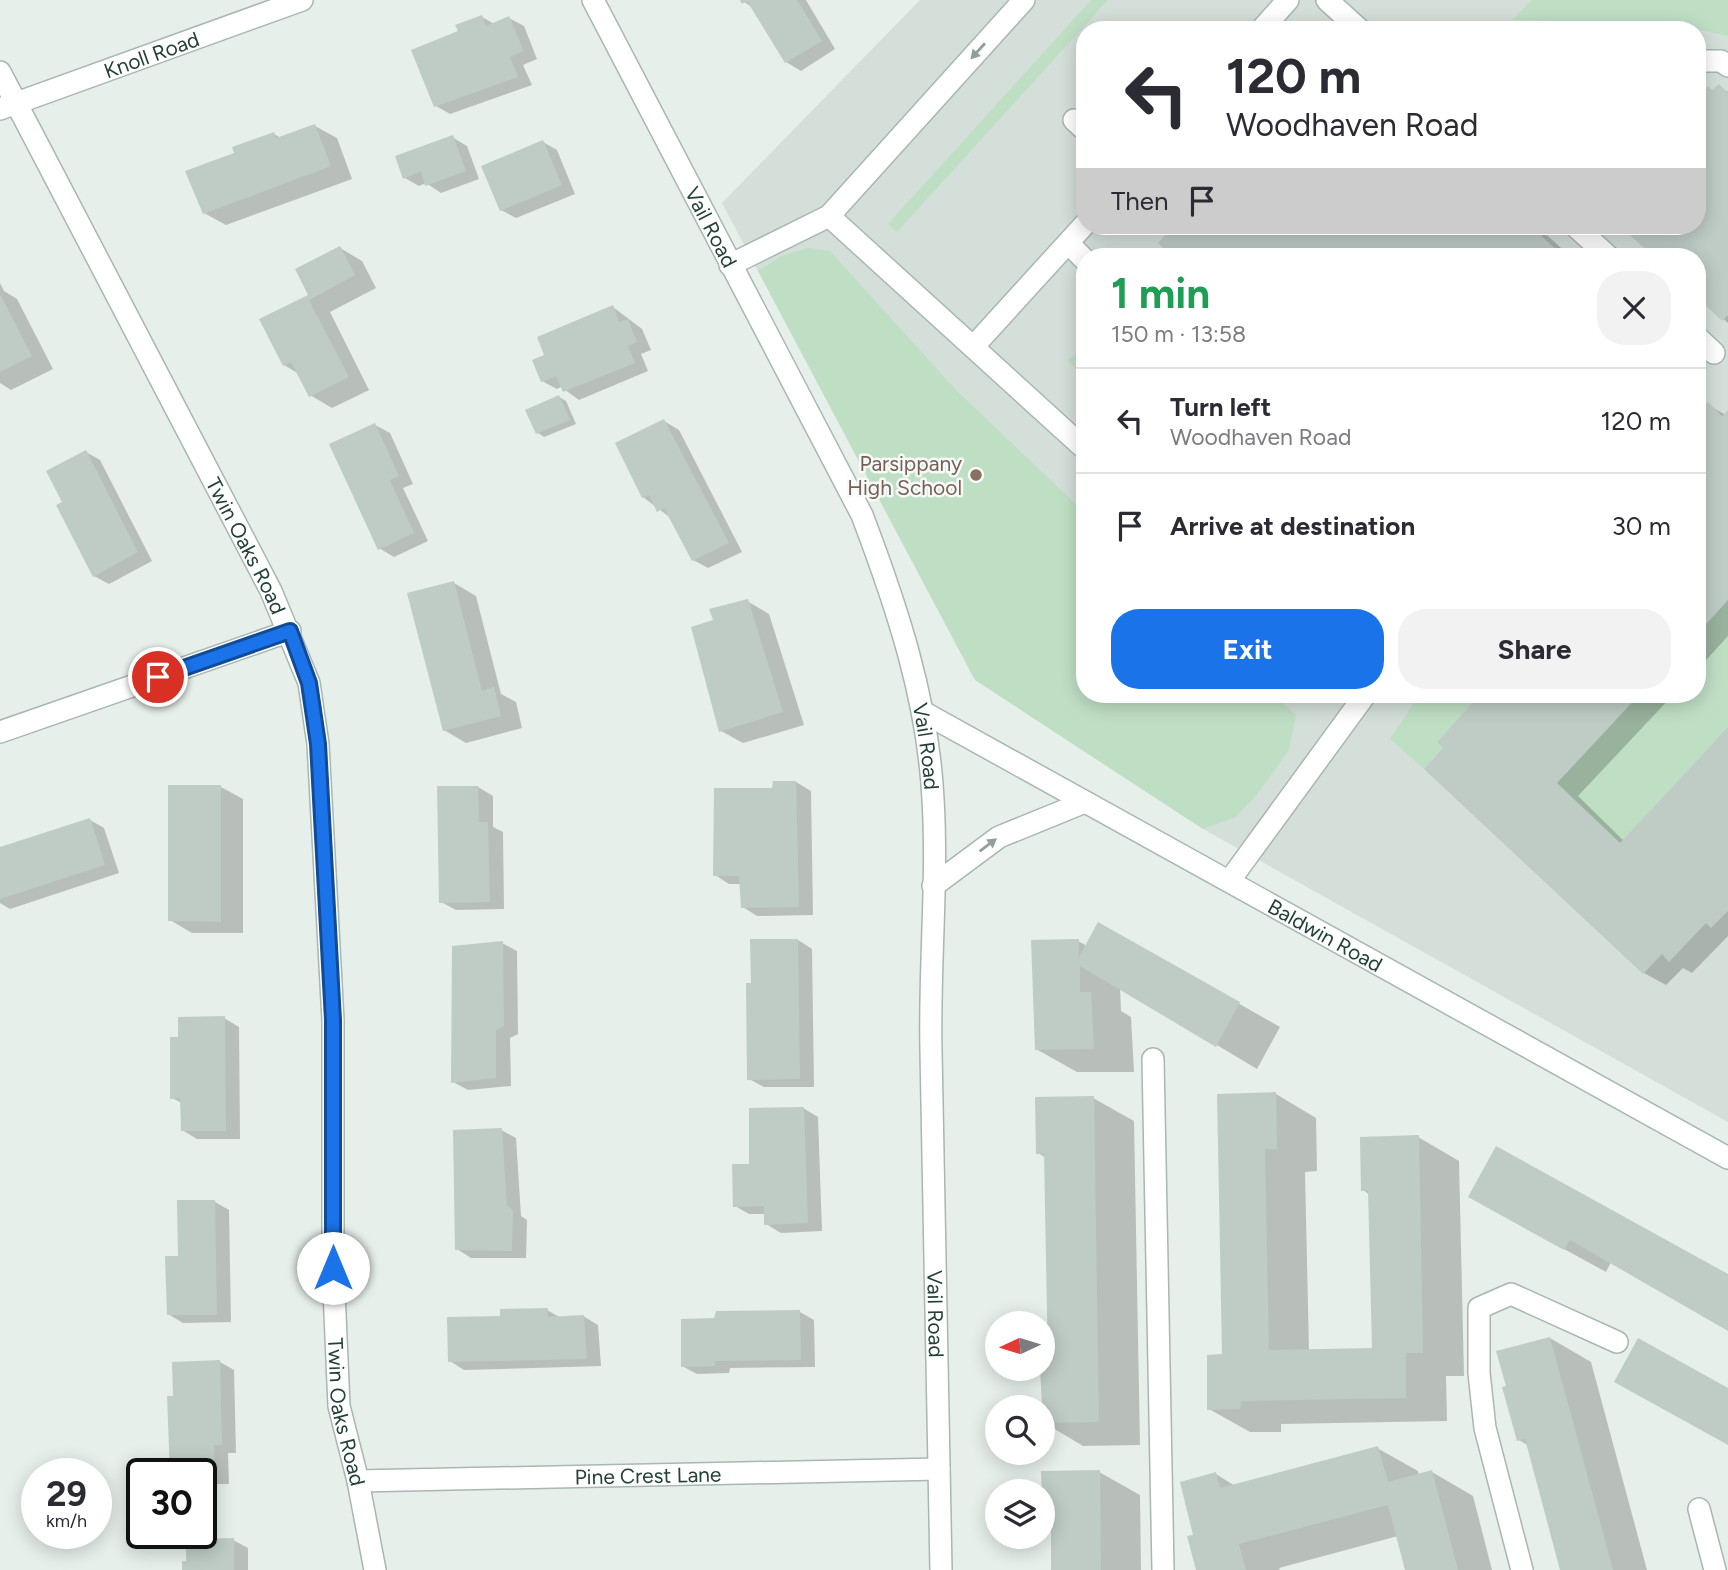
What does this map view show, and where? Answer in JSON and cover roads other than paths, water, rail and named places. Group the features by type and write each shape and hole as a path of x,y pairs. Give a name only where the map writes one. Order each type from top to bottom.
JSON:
{"street":[{"name":"Knoll Road","path":"8,106 302,0"},
{"name":"Vail Road","path":"593,0 862,515 894,597 923,712 933,796 930,1002 941,1570"},
{"path":"730,265 829,216 1024,0"},
{"path":"1269,21 1288,0"},
{"path":"1327,0 1350,21"},
{"path":"1706,61 1721,61 1728,66"},
{"name":"Twin Oaks Road","path":"0,72 8,106 290,631 309,683 318,744 333,1020 333,1268 339,1406 358,1482 375,1570"},
{"path":"829,216 1076,441"},
{"path":"973,347 1076,234"},
{"path":"1585,235 1599,248"},
{"path":"1068,243 1076,251"},
{"path":"1706,346 1714,353"},
{"path":"0,732 290,631"},
{"path":"1230,880 1356,703"},
{"name":"Baldwin Road","path":"923,712 1728,1158"},
{"path":"933,886 999,837 1085,802"},
{"path":"1153,1059 1163,1570"},
{"path":"1522,1570 1485,1428 1479,1373 1479,1308 1511,1294 1617,1342"},
{"name":"Pine Crest Lane","path":"358,1482 939,1469"},
{"path":"1699,1508 1716,1570"}],"place":[{"name":"Parsippany High School","path":"976,475"}]}
